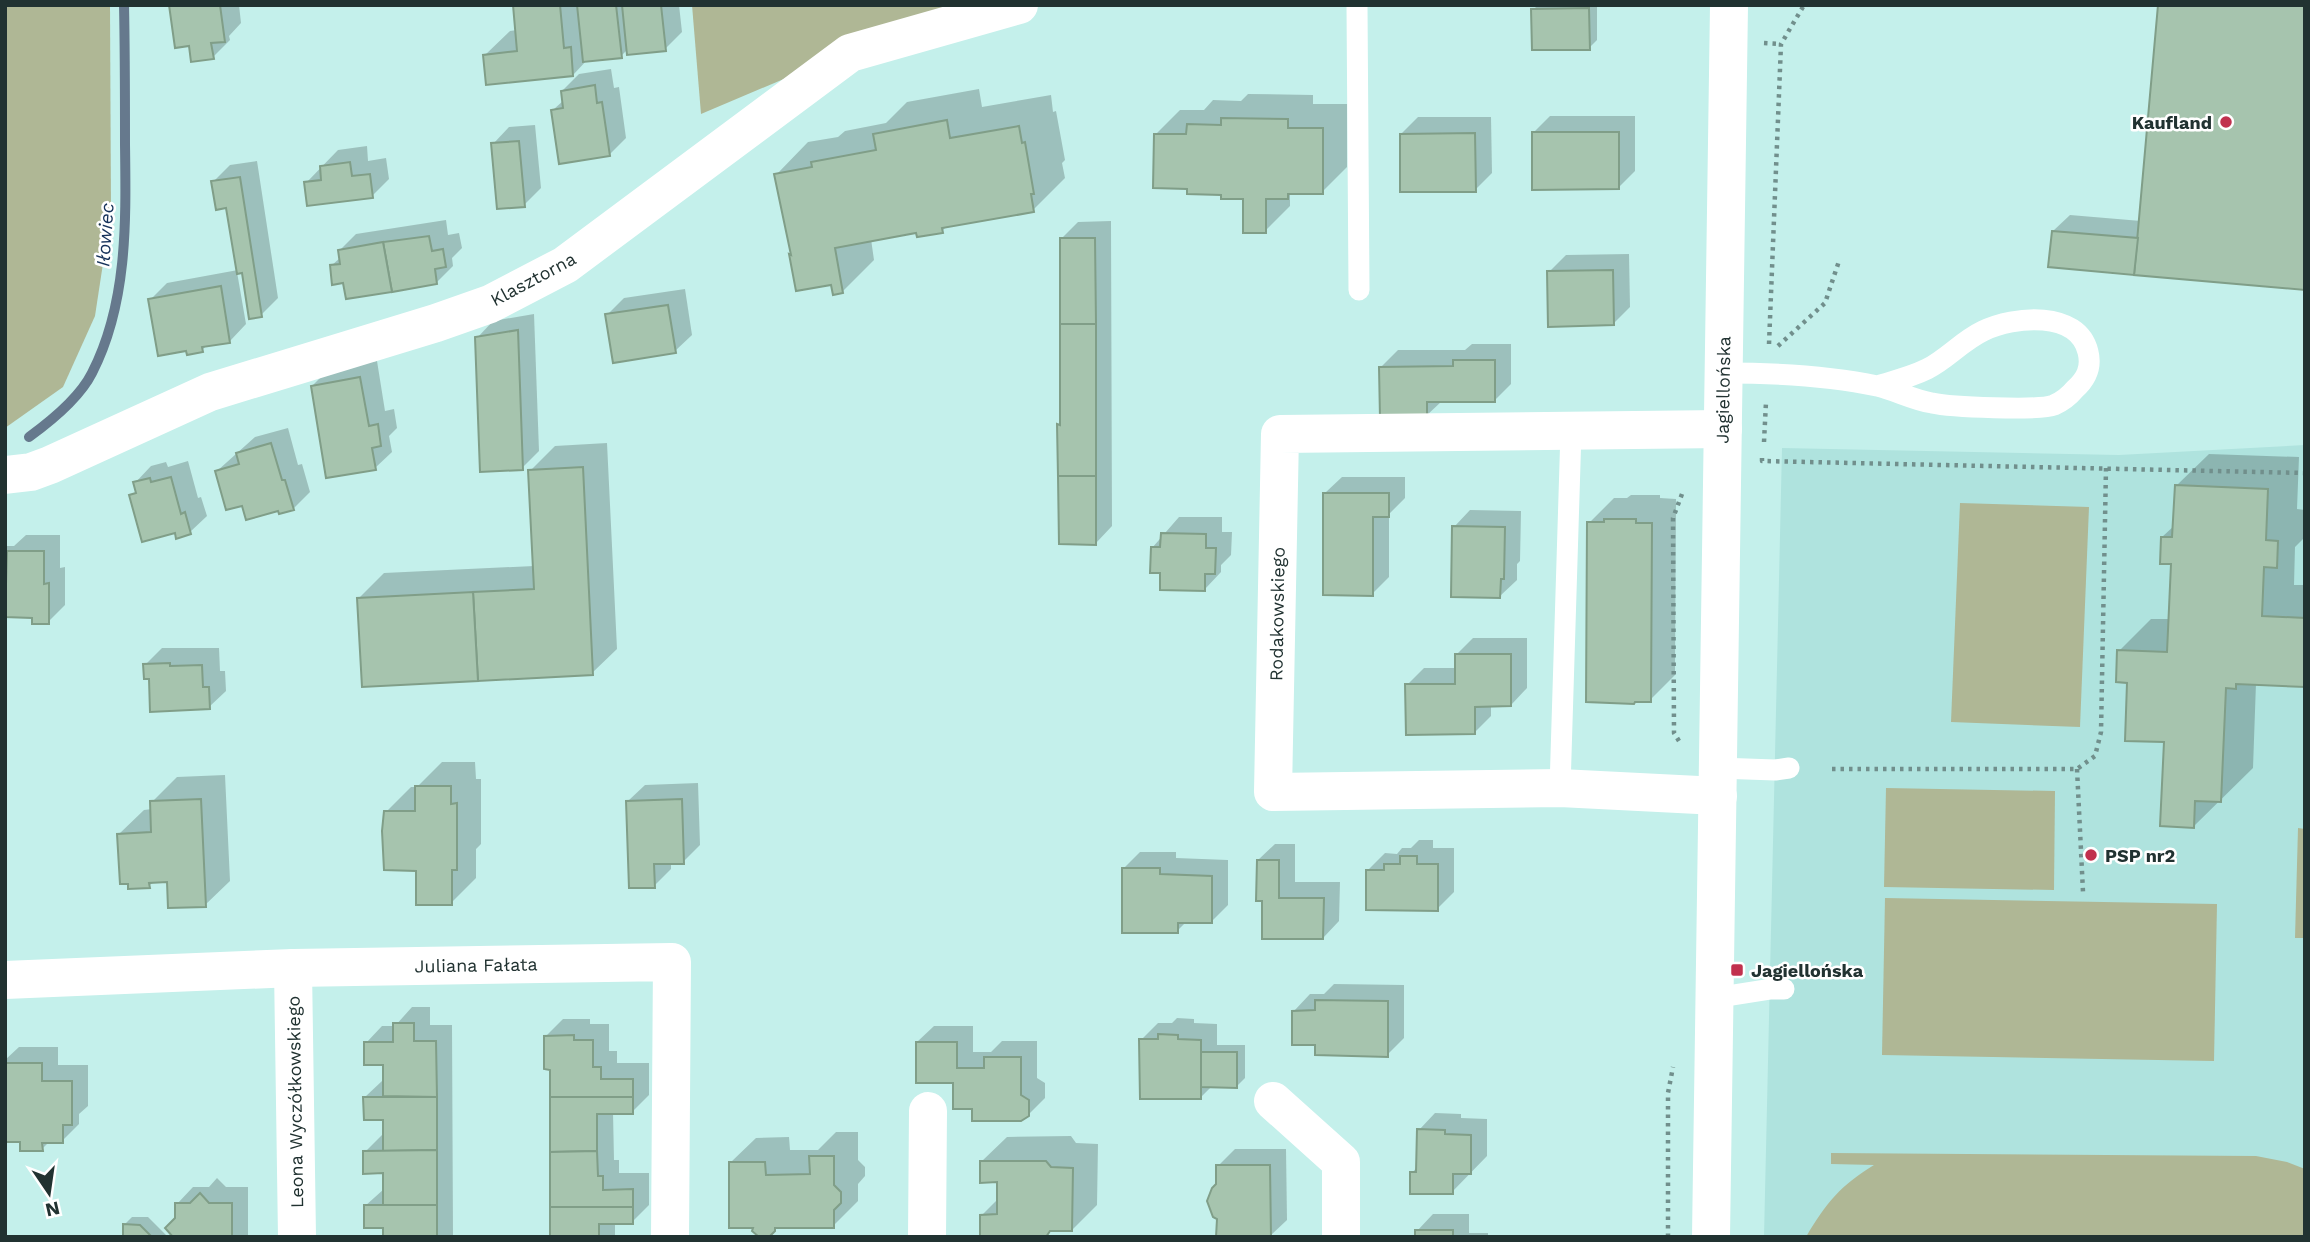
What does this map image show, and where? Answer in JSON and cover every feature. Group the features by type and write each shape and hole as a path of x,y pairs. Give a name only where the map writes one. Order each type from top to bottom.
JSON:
{"street":[{"name":"Klasztorna","path":"5,475 31,472 51,465 210,392 490,304 565,265 850,53 1019,5"},
{"name":"Jagiellońska","path":"1711,1237 1729,5"},
{"name":"Rodakowskiego","path":"1718,782 1560,789 1273,792 1280,435 1723,429"},
{"name":"Juliana Fałata","path":"5,980 293,968 672,962 670,1237"},
{"name":"Leona Wyczółkowskiego","path":"293,968 297,1237"},
{"path":"1273,1101 1341,1162 1341,1237"},
{"path":"927,1237 928,1111"}],"lane":[{"path":"1357,5 1359,290"},
{"path":"1724,373 1768,373 1877,386 1933,403 2025,408 2053,406 2073,392 2087,376 2089,358 2085,342 2077,331 2059,323 2018,320 1982,331 1961,344 1944,360 1924,370 1877,386"},
{"path":"1560,789 1571,431"},
{"path":"1718,782 1789,768"},
{"path":"1714,998 1784,989"}],"path":[{"path":"1769,355 1825,303 1839,261"},
{"path":"1832,769 2077,769 2095,756 2101,732 2106,468"},
{"path":"1683,746 1674,733 1673,518 1687,485"},
{"path":"2077,769 2083,892"}],"shaded area":[{"path":"2305,445 2305,1237 1764,1237 1782,448 2119,455"}],"green space":[{"path":"5,5 110,5 111,211 95,316 63,387 5,428"},
{"path":"692,5 958,5 701,114"},
{"path":"1960,503 2089,507 2080,727 1951,722"},
{"path":"1886,788 2055,791 2054,890 1884,887"},
{"path":"2298,828 2305,829 2305,938 2295,938"},
{"path":"1885,898 2217,904 2214,1061 1882,1055"},
{"path":"1831,1153 2256,1156 2287,1162 2305,1169 2305,1237 1806,1237 1835,1196 1874,1165 1831,1164"}],"building":[{"path":"169,5 220,5 225,42 211,43 214,59 191,62 189,46 175,48"},
{"path":"513,5 560,5 564,48 571,47 573,76 486,85 483,55 517,51"},
{"path":"577,5 616,5 622,58 583,62"},
{"path":"622,5 661,5 666,51 627,55"},
{"name":"Kaufland","path":"2158,5 2305,5 2305,290 2134,275"},
{"path":"1589,8 1590,50 1532,50 1531,9"},
{"path":"595,85 597,103 602,102 610,156 559,164 551,110 563,108 561,91"},
{"path":"1221,118 1288,119 1288,128 1323,128 1323,194 1288,194 1288,199 1266,199 1266,233 1243,233 1243,199 1187,194 1187,189 1153,188 1154,134 1186,134 1187,124 1221,125"},
{"path":"947,120 950,138 1019,126 1022,143 1025,142 1034,194 1031,194 1034,212 942,228 943,233 917,237 916,233 835,248 843,293 833,295 831,285 796,291 774,174 812,167 811,162 876,150 873,134"},
{"path":"1532,132 1619,132 1619,189 1532,190"},
{"path":"1475,133 1476,192 1400,192 1400,134"},
{"path":"519,141 525,207 497,209 491,143"},
{"path":"350,162 352,176 370,174 373,198 307,206 304,182 321,180 320,166"},
{"path":"240,177 262,317 249,319 242,273 237,274 226,208 216,210 211,181"},
{"path":"2052,231 2138,238 2134,275 2048,267"},
{"path":"429,236 432,251 443,249 446,267 435,269 437,284 392,292 383,242"},
{"path":"1060,238 1095,238 1096,324 1060,324"},
{"path":"383,242 392,292 346,299 343,283 332,285 330,265 340,264 338,250"},
{"path":"1613,270 1614,325 1548,327 1547,271"},
{"path":"221,286 230,343 202,347 203,352 187,355 186,351 158,356 148,299"},
{"path":"668,305 676,353 613,363 605,314"},
{"path":"1060,324 1096,324 1096,476 1058,476"},
{"path":"518,330 523,470 480,472 475,337"},
{"path":"1453,360 1495,360 1495,402 1427,402 1427,418 1380,418 1379,367 1453,366"},
{"path":"360,377 369,426 378,424 381,446 372,448 376,470 326,478 311,386"},
{"path":"271,443 294,510 279,514 278,511 246,520 242,506 226,510 215,471 239,464 236,453"},
{"path":"583,467 593,675 478,681 473,592 534,589 528,470"},
{"path":"1058,476 1096,476 1096,545 1059,544"},
{"path":"171,477 181,514 185,512 191,534 176,539 175,533 142,542 129,495 136,493 133,482 150,478 151,482"},
{"path":"2175,485 2268,489 2266,540 2278,541 2277,568 2264,567 2262,616 2305,618 2305,687 2236,684 2236,689 2226,688 2221,802 2195,801 2194,828 2160,826 2164,742 2125,741 2127,683 2116,682 2117,650 2167,652 2171,564 2160,564 2161,537 2172,537"},
{"path":"1323,493 1389,493 1389,517 1373,517 1373,596 1323,595"},
{"path":"1604,519 1636,519 1636,523 1652,523 1651,702 1586,702 1587,522 1604,522"},
{"path":"1452,526 1505,527 1504,579 1501,579 1500,598 1451,597"},
{"path":"1161,533 1206,534 1206,548 1216,548 1215,574 1205,574 1205,591 1160,590 1160,573 1150,573 1151,547 1160,547"},
{"path":"7,551 44,551 44,584 49,583 49,624 32,624 32,618 5,617"},
{"path":"473,592 478,681 362,687 357,598"},
{"path":"1455,654 1511,654 1511,706 1475,707 1475,734 1406,735 1405,684 1455,684"},
{"path":"170,663 170,666 202,665 203,687 209,687 210,709 150,712 149,679 144,679 143,664"},
{"path":"415,786 451,786 451,804 457,803 457,870 452,870 452,905 416,905 416,871 384,870 384,811 415,811"},
{"path":"201,799 206,907 168,908 167,882 149,883 150,888 128,889 128,884 120,884 117,834 151,832 150,801"},
{"path":"682,799 684,864 654,864 655,888 629,888 626,801"},
{"path":"1400,856 1417,856 1417,864 1438,864 1438,911 1366,910 1366,870 1384,870 1384,864 1400,864"},
{"path":"1257,860 1279,860 1279,898 1324,898 1323,939 1262,939 1262,901 1256,901"},
{"path":"1122,868 1160,868 1160,874 1212,876 1212,923 1178,923 1178,933 1122,933"},
{"path":"1315,1000 1388,1001 1388,1057 1315,1055 1315,1045 1292,1045 1292,1011 1315,1010"},
{"path":"393,1023 414,1023 414,1041 436,1041 437,1097 383,1096 383,1065 364,1065 364,1042 393,1042"},
{"path":"1158,1034 1178,1035 1178,1039 1201,1040 1201,1099 1140,1099 1139,1039 1158,1039"},
{"path":"574,1035 574,1040 593,1040 593,1067 601,1067 601,1079 633,1079 633,1097 550,1097 550,1070 544,1069 544,1036"},
{"path":"916,1042 957,1042 957,1068 984,1068 984,1057 1021,1057 1021,1095 1029,1100 1029,1116 1021,1121 972,1121 972,1109 953,1109 953,1083 916,1083"},
{"path":"1201,1052 1237,1052 1237,1088 1201,1087"},
{"path":"5,1063 42,1063 42,1081 72,1081 72,1125 63,1125 63,1143 42,1143 43,1151 20,1151 20,1142 5,1142"},
{"path":"363,1097 437,1097 437,1150 383,1151 383,1120 364,1120"},
{"path":"550,1097 633,1097 633,1114 597,1114 597,1151 550,1152"},
{"path":"1417,1129 1471,1135 1471,1174 1453,1174 1453,1194 1410,1194 1410,1172 1416,1172"},
{"path":"437,1150 437,1205 383,1205 383,1173 363,1174 363,1151"},
{"path":"597,1151 598,1176 603,1176 603,1190 633,1189 633,1207 550,1207 550,1152"},
{"path":"809,1156 834,1156 834,1185 841,1192 841,1203 834,1210 834,1228 775,1228 769,1237 759,1237 752,1231 753,1228 729,1228 729,1162 765,1162 766,1175 810,1174"},
{"path":"980,1161 1046,1161 1051,1167 1073,1168 1072,1231 1050,1231 1046,1237 980,1237 980,1215 997,1214 997,1182 980,1183"},
{"path":"1216,1165 1270,1165 1271,1237 1216,1237 1217,1219 1213,1217 1207,1201 1216,1184"},
{"path":"200,1193 209,1203 232,1203 232,1237 173,1237 165,1228 175,1218 175,1203 190,1203"},
{"path":"364,1205 437,1205 437,1237 383,1237 383,1228 364,1228"},
{"path":"550,1207 633,1207 633,1224 599,1224 599,1237 550,1237"},
{"path":"123,1224 140,1225 152,1237 123,1237"},
{"path":"1415,1230 1453,1230 1453,1237 1415,1237"}],"waterway":[{"name":"Iłowiec","path":"29,437 64,408 87,382 104,346 119,290 124,231 124,5"}],"place":[{"name":"Kaufland","path":"2226,122"},
{"name":"PSP nr2","path":"2091,855"},
{"name":"Jagiellońska","path":"1737,970"}]}
